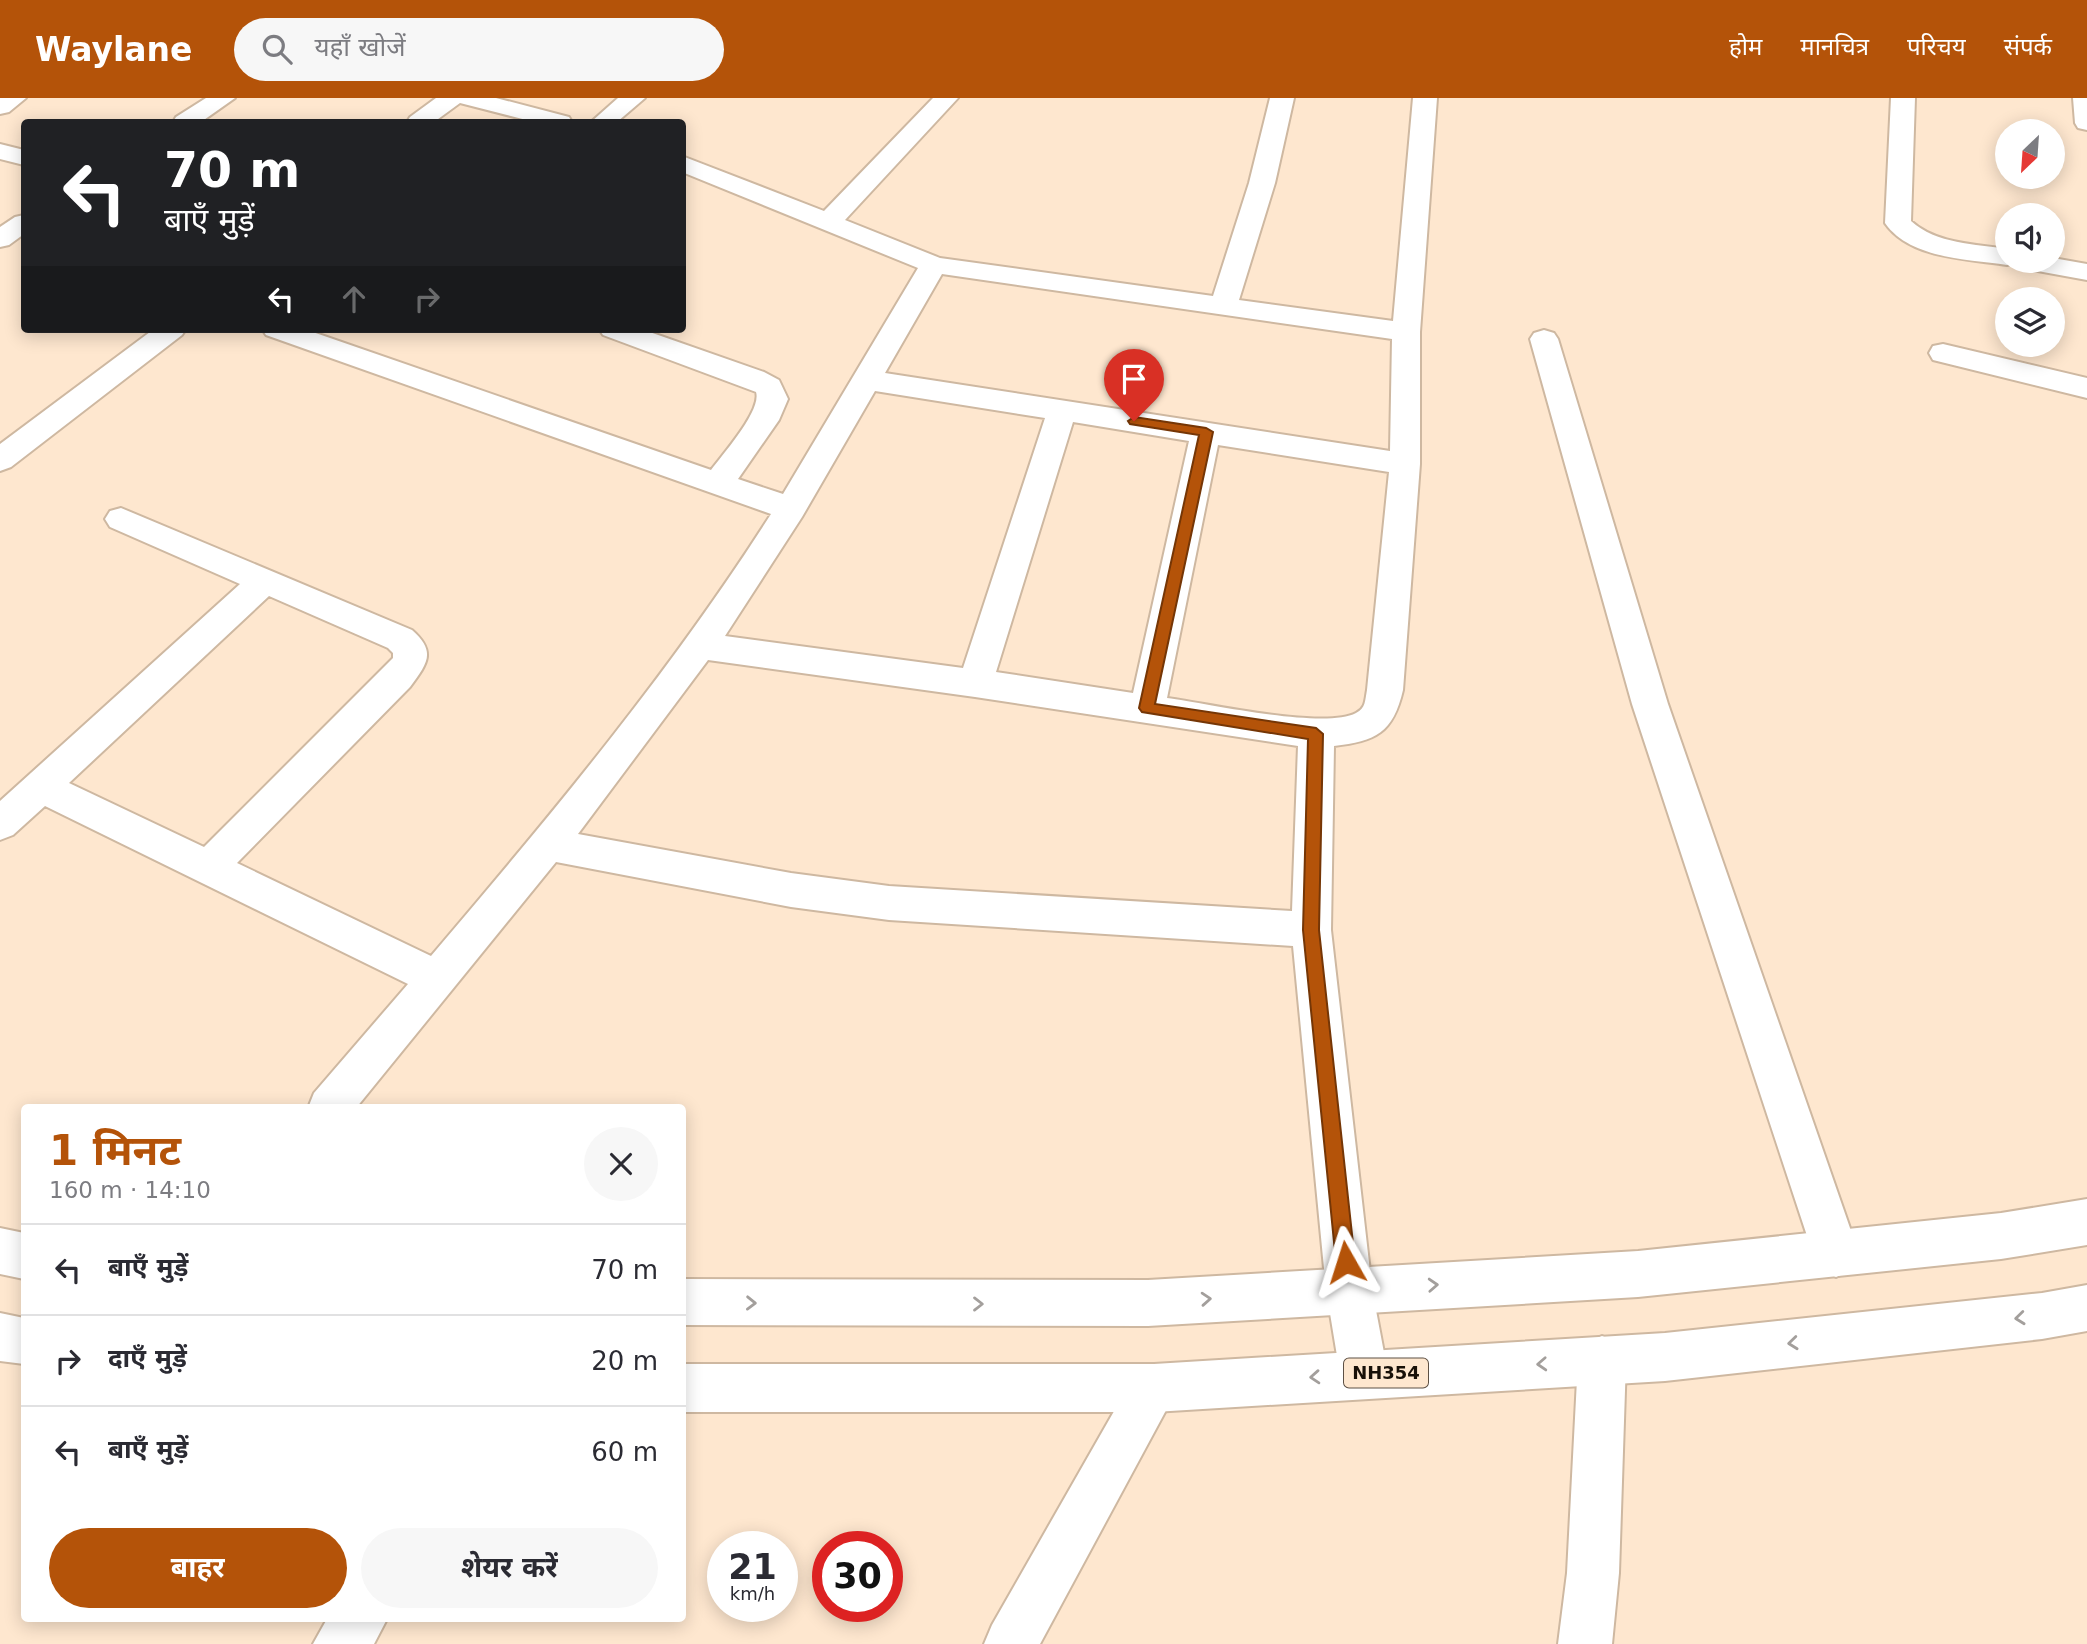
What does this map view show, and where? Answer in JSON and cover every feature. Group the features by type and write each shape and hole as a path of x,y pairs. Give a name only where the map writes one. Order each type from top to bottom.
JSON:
{"main road":[{"path":"0,107 14,98"},
{"path":"190,119 223,98"},
{"path":"423,119 451,98"},
{"path":"468,98 549,119"},
{"path":"607,119 633,98"},
{"path":"829,221 946,98"},
{"path":"1223,307 1262,183 1282,98"},
{"path":"700,646 975,683 1316,734 1353,729 1369,723 1380,712 1385,690 1405,464 1406,332 1425,98"},
{"path":"1903,98 1898,223 1903,230 1921,240 1995,255"},
{"path":"2085,98 2087,123"},
{"path":"0,151 21,157"},
{"path":"686,165 934,265 1406,332"},
{"path":"0,239 21,225"},
{"path":"332,1104 550,845 700,646 791,509 934,265"},
{"path":"2065,268 2087,272"},
{"path":"0,460 167,333"},
{"path":"287,333 791,509"},
{"path":"624,333 754,379 769,387 773,399 768,412 719,482"},
{"path":"1544,340 1650,704 1836,1254"},
{"path":"1942,353 2087,388"},
{"path":"865,380 1405,464"},
{"path":"975,683 1062,411"},
{"path":"1147,708 1206,432"},
{"path":"121,519 400,639 410,648 410,661 398,677 208,867"},
{"path":"0,824 264,580"},
{"path":"1316,734 1311,930 1349,1289 1364,1374"},
{"path":"41,787 437,978"},
{"path":"550,845 791,890 889,903 1311,930"},
{"path":"686,1302 1148,1303 1349,1289 1638,1274 2001,1236 2087,1222"},
{"path":"0,1251 21,1255"},
{"name":"NH354","path":"686,1388 1154,1388 1665,1357 2028,1317 2087,1308"},
{"path":"0,1337 21,1340"},
{"path":"1585,1644 1593,1573 1602,1360"},
{"path":"1011,1644 1154,1388"},
{"path":"340,1644 358,1622"}],"route":[{"path":"1134,421 1206,432 1147,708 1316,734 1311,930 1346,1262"}]}
